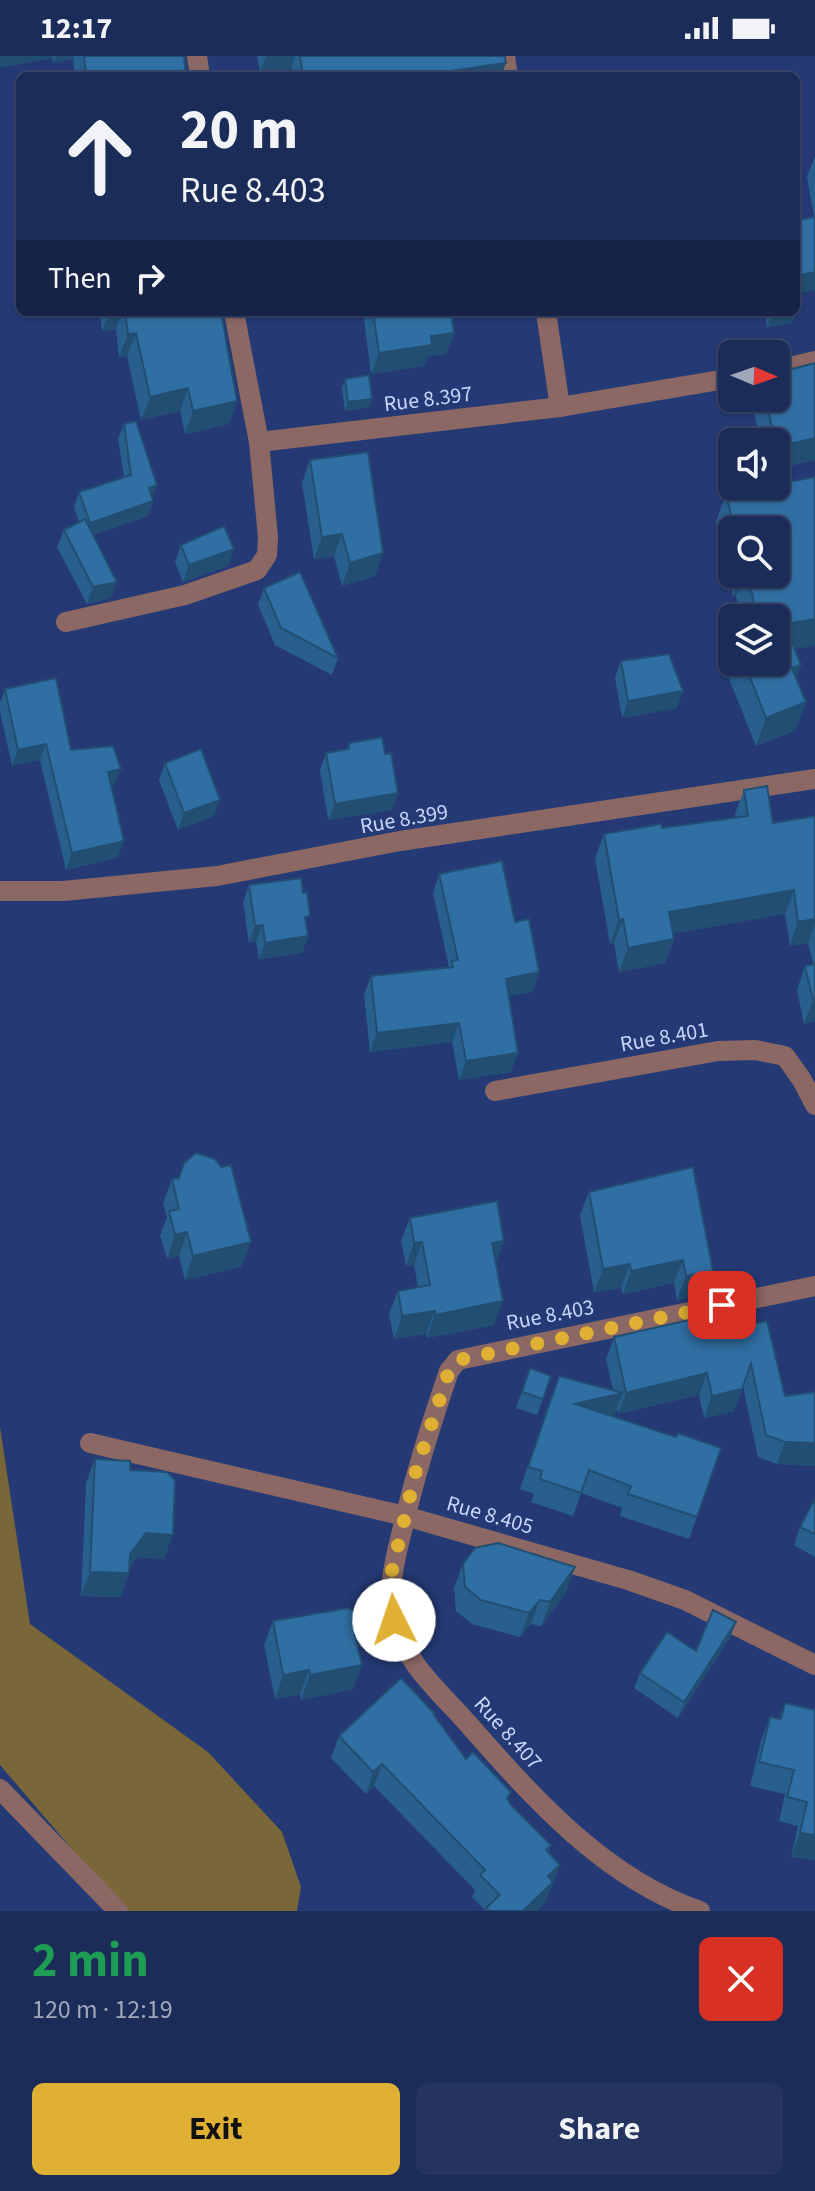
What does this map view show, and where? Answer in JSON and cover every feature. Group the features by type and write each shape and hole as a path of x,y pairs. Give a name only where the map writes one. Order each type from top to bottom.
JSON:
{"street":[{"path":"66,622 185,595 257,570 267,555 259,442 235,316"},
{"path":"547,316 560,407"},
{"path":"790,367 815,361"},
{"name":"Rue 8.397","path":"259,442 560,407 718,380"},
{"name":"Rue 8.399","path":"0,891 63,891 217,876 400,841 815,779"},
{"name":"Rue 8.401","path":"495,1091 718,1051 755,1050 785,1056 815,1105"},
{"name":"Rue 8.403","path":"405,1516 449,1371 458,1360 815,1286"},
{"name":"Rue 8.405","path":"90,1443 405,1516 613,1576 685,1600 815,1665"},
{"name":"Rue 8.407","path":"405,1516 390,1579 394,1620 414,1664 531,1794 583,1843 642,1883 700,1911"},
{"path":"0,1789 118,1911"}],"shaded area":[{"path":"0,1427 30,1624 208,1752 282,1832 301,1887 297,1911 125,1911 0,1765"}],"building":[{"path":"84,56 184,56 186,72 86,72"},
{"path":"300,56 505,56 506,63 444,72 302,72"},
{"path":"815,217 815,272 800,275 800,219"},
{"path":"126,316 222,316 237,401 193,411 188,388 150,397 136,333 128,334"},
{"path":"374,316 452,316 454,333 431,336 432,345 379,353"},
{"path":"815,363 815,438 790,444 790,428 772,428 768,412 790,412 790,369"},
{"path":"369,375 372,399 348,402 345,379"},
{"path":"136,421 157,485 149,488 153,501 90,523 79,492 131,475 124,424"},
{"path":"368,452 383,553 350,563 342,534 322,537 310,460"},
{"path":"815,477 815,619 790,623 790,604 754,604 751,588 790,588 790,516 732,516 728,500 790,500 790,481"},
{"path":"85,519 117,582 93,587 64,530"},
{"path":"224,526 234,549 189,565 181,545"},
{"path":"300,572 338,658 281,628 264,588"},
{"path":"790,637 801,665 792,668 806,702 766,718 750,676 790,676"},
{"path":"669,654 683,691 628,701 621,661"},
{"path":"56,678 71,750 113,746 121,769 108,772 124,841 72,853 46,744 18,750 5,689"},
{"path":"382,737 385,754 391,753 398,793 335,804 326,753 349,749 349,743"},
{"path":"201,749 220,800 184,813 165,763"},
{"path":"767,786 773,823 815,816 815,919 798,922 794,890 669,912 674,939 628,948 623,919 619,920 604,834 661,824 662,828 748,816 744,790"},
{"path":"502,861 515,922 529,919 539,972 506,979 518,1053 466,1061 459,1023 377,1033 371,976 453,967 452,961 458,960 439,874"},
{"path":"301,878 303,893 307,892 310,916 305,917 308,936 265,943 263,925 255,926 249,885"},
{"path":"815,964 815,999 813,1000 805,966"},
{"path":"196,1153 215,1159 221,1167 231,1165 251,1242 193,1256 187,1232 175,1235 169,1211 179,1209 172,1179 179,1178 184,1163"},
{"path":"693,1167 713,1271 686,1276 683,1260 631,1271 630,1264 603,1269 589,1192"},
{"path":"497,1201 504,1241 492,1243 503,1301 435,1315 435,1311 402,1316 398,1291 430,1285 422,1242 414,1243 410,1218"},
{"path":"745,1314 748,1325 767,1321 785,1396 815,1392 815,1443 785,1442 766,1435 751,1364 742,1389 712,1396 707,1373 626,1393 614,1337 689,1320 691,1326"},
{"path":"530,1368 551,1376 543,1399 522,1392"},
{"path":"559,1376 623,1393 575,1404 676,1437 678,1433 721,1448 697,1517 628,1494 631,1486 589,1470 581,1493 540,1479 542,1471 528,1467"},
{"path":"95,1459 130,1461 130,1470 167,1472 175,1480 173,1535 146,1533 130,1554 129,1573 90,1572"},
{"path":"815,1499 815,1534 800,1527"},
{"path":"498,1543 575,1567 550,1602 540,1600 529,1613 481,1600 465,1587 463,1564 475,1548"},
{"path":"348,1608 360,1613 363,1628 355,1635 362,1665 310,1675 309,1670 283,1675 273,1621"},
{"path":"713,1610 736,1622 684,1702 640,1673 667,1632 696,1651"},
{"path":"401,1678 435,1714 466,1759 473,1752 511,1792 507,1798 511,1805 551,1845 546,1850 560,1865 548,1876 553,1882 523,1911 489,1911 486,1908 500,1895 480,1875 485,1870 382,1764 373,1772 339,1736"},
{"path":"785,1703 815,1710 815,1835 800,1833 807,1802 787,1797 794,1770 759,1762 770,1717 781,1719"}],"route":[{"path":"394,1620 390,1579 416,1471 449,1371 458,1360 722,1305"}]}
